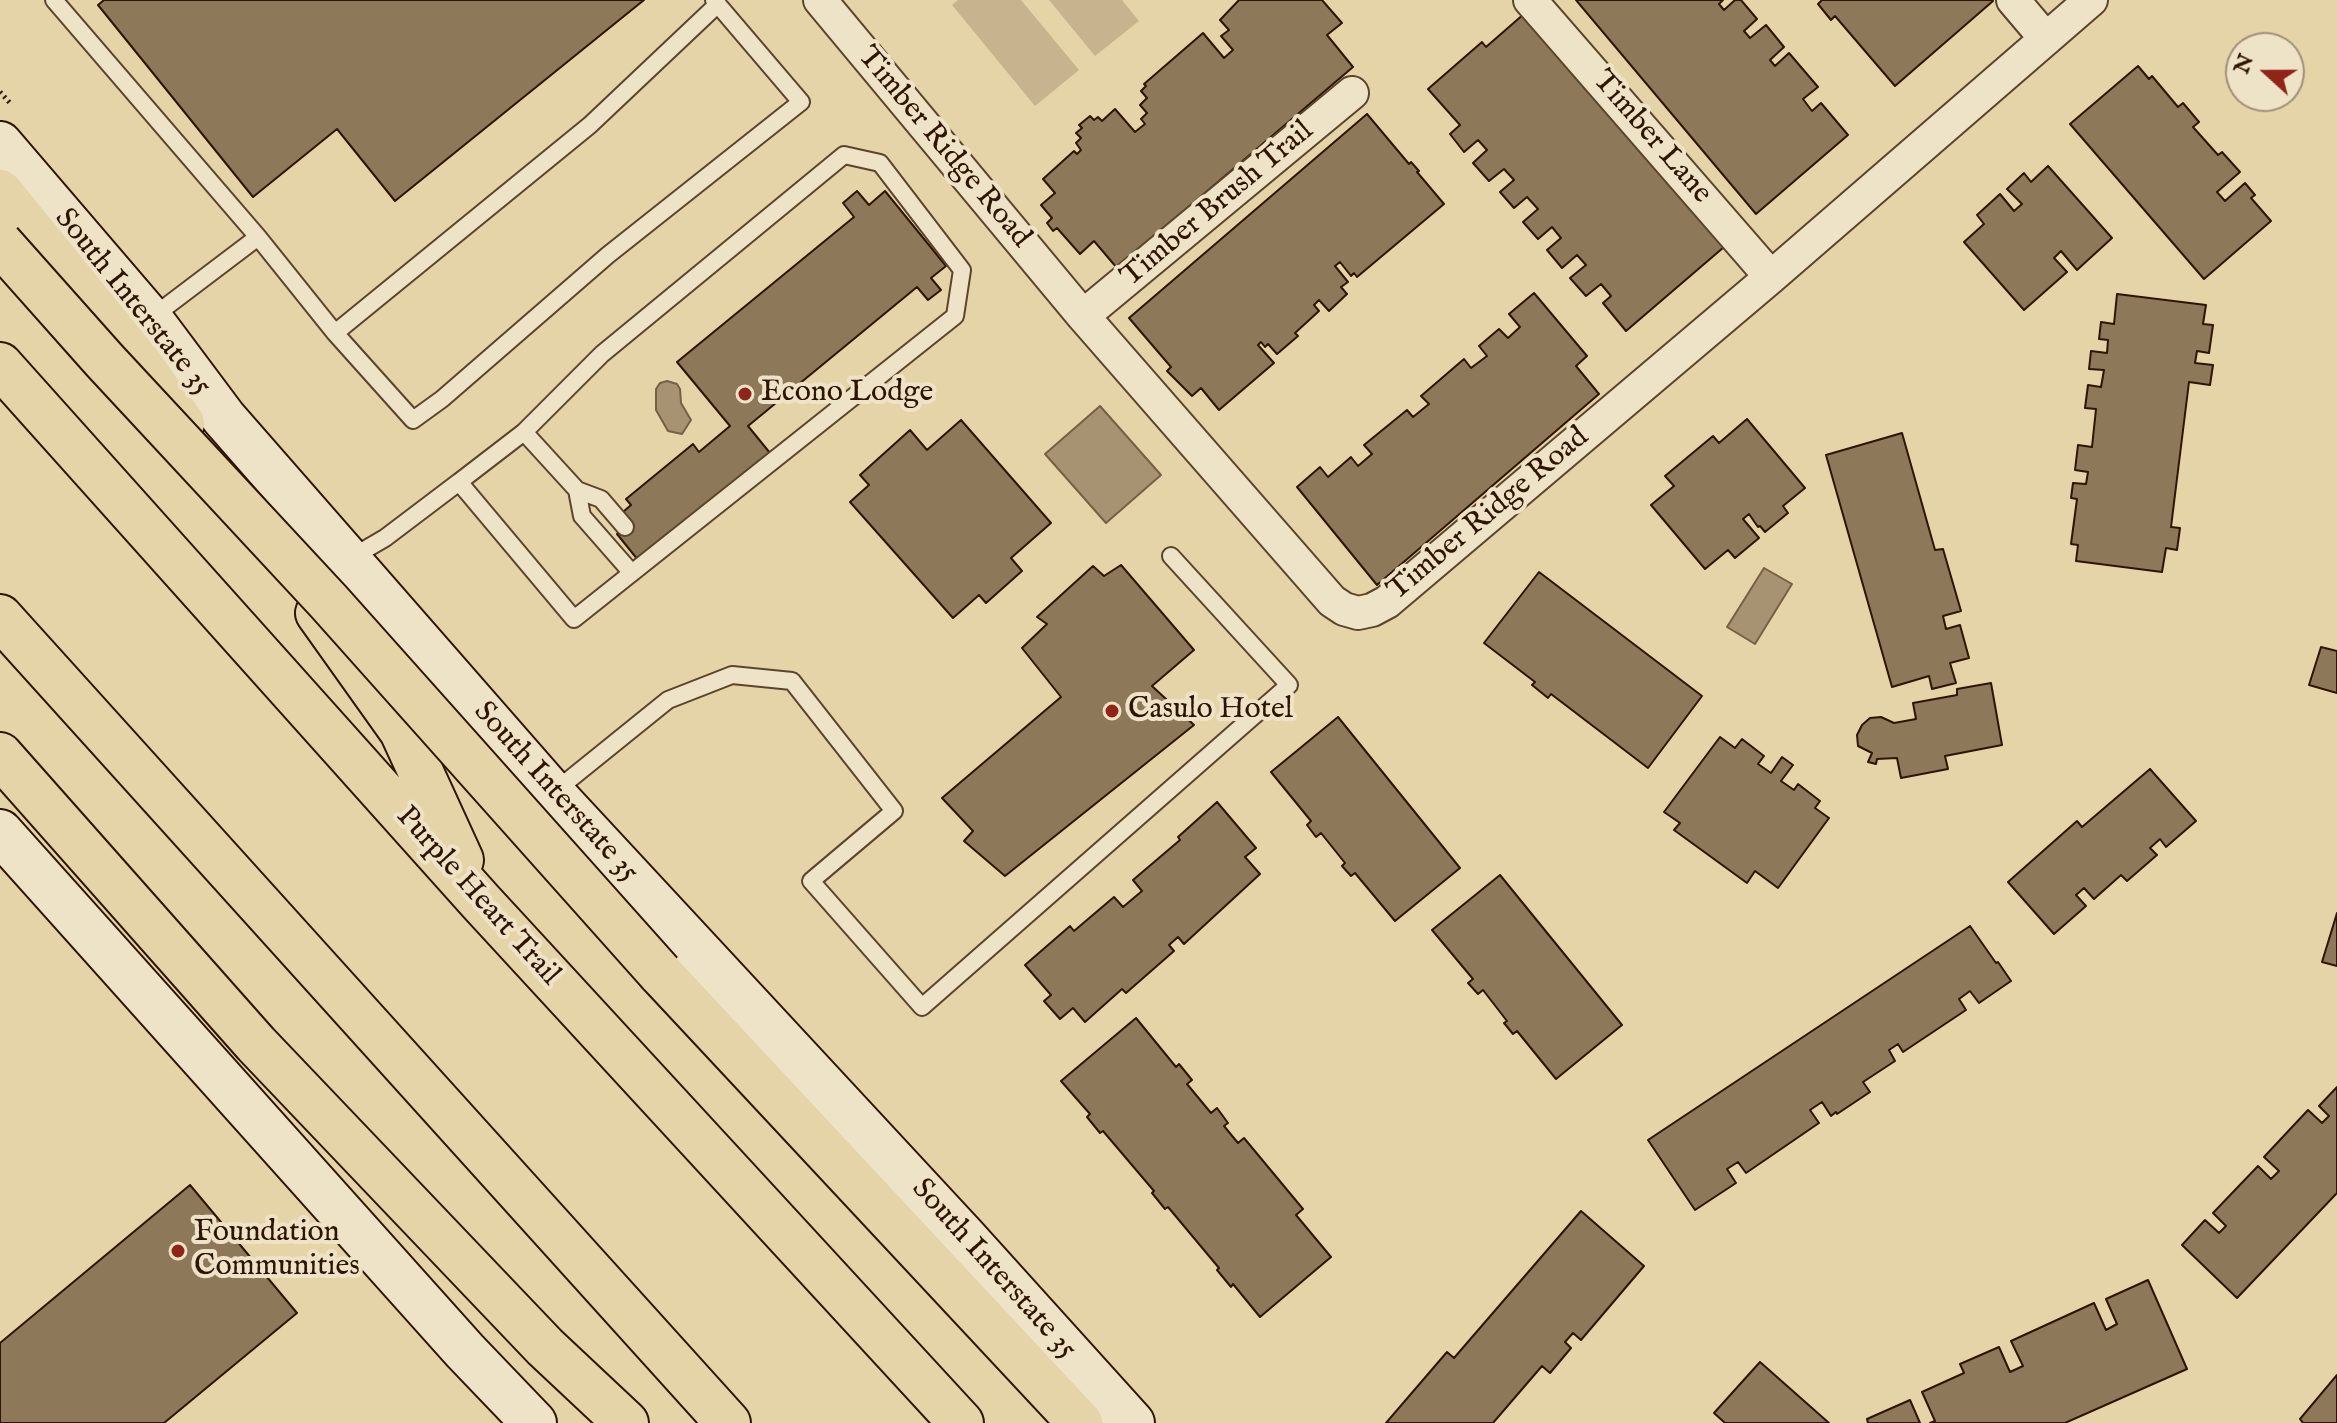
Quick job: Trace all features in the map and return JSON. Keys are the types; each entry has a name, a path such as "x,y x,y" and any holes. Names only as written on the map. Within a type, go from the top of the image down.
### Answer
{"highway":[{"path":"0,192 140,364 402,731 481,902"},
{"path":"0,243 350,626 660,973 1080,1423"},
{"name":"Purple Heart Trail","path":"0,365 481,902 961,1423"},
{"path":"0,617 728,1423"},
{"path":"0,755 256,1044 545,1347 626,1423"}],"main road":[{"name":"South Interstate 35","path":"0,144 150,319 224,418 552,793 1132,1423"},
{"path":"0,832 465,1351 534,1423"}],"street":[{"name":"Timber Ridge Road","path":"820,0 1083,316 1332,601 1358,613 1387,602 1771,277 2091,0"},
{"name":"Timber Lane","path":"1530,0 1771,277"},
{"path":"2013,0 2046,39"},
{"name":"Timber Brush Trail","path":"1083,316 1352,93"}],"lane":[{"path":"54,0 258,237 335,333 413,420 442,399 608,255 801,102 716,2 590,125 335,333"},
{"path":"348,560 385,538 524,432 602,354 844,155 880,163 962,270 955,316 649,555 574,619 459,482"},
{"path":"150,319 258,237"},
{"path":"524,432 577,490 601,499 625,527"},
{"path":"577,490 582,516 631,572"},
{"path":"552,793 668,700 732,675 792,681 894,811 811,881 922,1007 1289,685 1171,556"}],"shaded area":[{"path":"958,0 1021,0 1079,70 1035,106 952,5"},
{"path":"1049,0 1122,0 1139,21 1095,56"},
{"path":"667,381 677,384 681,403 691,420 682,434 668,431 656,410 656,389 660,383"},
{"path":"1100,406 1161,475 1106,523 1045,454"},
{"path":"1764,568 1792,584 1755,644 1727,627"}],"building":[{"path":"104,0 644,0 395,201 337,129 253,197 98,5"},
{"path":"1239,0 1322,0 1342,23 1327,35 1353,67 1117,268 1094,241 1080,254 1057,228 1053,231 1047,223 1052,218 1041,205 1055,193 1043,179 1074,151 1077,154 1081,150 1076,143 1081,138 1076,133 1082,128 1079,125 1090,116 1102,121 1115,109 1135,132 1145,124 1141,119 1147,113 1140,105 1147,98 1141,91 1146,86 1144,84 1203,33 1224,58 1233,50 1221,36 1229,30 1220,20"},
{"path":"1576,0 1723,0 1719,4 1724,10 1735,0 1741,0 1757,19 1744,31 1750,38 1766,25 1784,47 1770,60 1775,66 1789,53 1818,87 1803,99 1812,111 1821,103 1848,135 1756,214"},
{"path":"1822,0 1993,1 1895,86 1835,16 1831,20 1818,4"},
{"path":"1525,13 1724,247 1626,331 1603,303 1611,296 1601,284 1586,296 1570,278 1586,265 1577,255 1562,268 1547,250 1561,238 1552,227 1538,239 1523,222 1538,209 1527,197 1514,208 1500,192 1514,180 1504,169 1489,181 1473,163 1487,150 1478,140 1464,152 1450,134 1460,125 1428,89 1482,42 1486,47"},
{"path":"2138,66 2149,79 2152,76 2178,107 2183,103 2199,122 2193,127 2218,155 2222,152 2240,172 2217,192 2225,201 2245,183 2255,195 2251,198 2271,221 2204,279 2070,124"},
{"path":"1367,114 1409,164 1411,162 1419,171 1444,204 1357,277 1354,273 1351,276 1340,262 1335,266 1348,282 1341,287 1347,294 1329,311 1319,300 1314,305 1319,311 1295,333 1298,336 1277,354 1268,344 1265,347 1261,342 1258,345 1274,363 1219,410 1201,388 1192,396 1167,371 1171,367 1129,318"},
{"path":"2048,166 2112,238 2077,270 2061,251 2054,258 2067,272 2024,310 1964,242 1984,224 1977,215 2000,194 2014,211 2022,204 2007,189 2024,173 2031,182"},
{"name":"Econo Lodge","path":"857,191 869,205 885,191 946,266 931,278 941,290 928,300 917,287 748,426 770,453 638,560 617,534 631,523 623,512 631,505 626,499 693,444 699,452 730,426 677,362 854,217 843,203"},
{"path":"1534,293 1587,356 1576,366 1599,394 1377,585 1297,487 1320,467 1328,477 1351,457 1358,466 1372,454 1364,445 1407,410 1413,417 1429,404 1421,396 1464,359 1471,368 1487,356 1479,346 1499,329 1508,338 1520,327 1509,314"},
{"path":"2117,294 2206,305 2203,324 2213,325 2209,353 2197,351 2195,363 2213,365 2210,385 2189,382 2171,527 2180,528 2177,550 2166,548 2162,572 2076,561 2078,545 2071,544 2077,499 2071,498 2073,483 2086,484 2088,472 2075,470 2078,445 2092,447 2096,409 2085,408 2088,385 2101,387 2104,370 2089,369 2091,351 2107,353 2108,340 2099,339 2101,322 2114,324"},
{"path":"1747,419 1805,488 1783,506 1788,513 1765,532 1749,514 1743,519 1759,538 1735,558 1728,550 1705,569 1651,505 1674,486 1665,476 1713,436 1719,443"},
{"path":"961,420 1051,523 1011,558 1022,571 986,603 979,595 953,618 850,502 869,485 860,475 910,430 927,450"},
{"path":"1902,433 1935,550 1943,549 1961,611 1943,616 1946,629 1960,625 1969,658 1950,663 1956,683 1932,689 1929,676 1892,687 1826,455"},
{"name":"Casulo Hotel","path":"1121,565 1194,650 1152,686 1194,725 1005,876 964,841 973,831 942,798 1061,697 1022,648 1047,624 1037,617 1093,566 1104,576"},
{"path":"1539,572 1702,696 1648,768 1551,694 1548,698 1532,685 1535,682 1484,643"},
{"path":"2321,647 2337,651 2337,693 2309,685"},
{"path":"1991,683 2002,745 1945,756 1948,769 1901,778 1897,758 1877,759 1876,764 1868,762 1872,753 1858,746 1857,735 1870,718 1881,717 1894,723 1916,719 1913,703 1957,695 1957,689"},
{"path":"1338,717 1460,868 1395,921 1355,873 1351,876 1342,866 1345,863 1321,833 1316,837 1307,825 1311,821 1271,772"},
{"path":"1720,737 1735,748 1742,739 1764,756 1758,764 1771,773 1782,757 1793,765 1781,781 1794,790 1798,784 1820,801 1815,808 1829,818 1778,888 1755,871 1747,883 1674,830 1680,823 1664,812"},
{"path":"2150,769 2196,821 2166,847 2160,839 2150,848 2157,855 2127,881 2121,875 2094,899 2084,888 2076,895 2086,906 2054,934 2008,882 2077,821 2082,827"},
{"path":"1217,802 1256,848 1245,857 1260,874 1184,944 1178,937 1169,945 1174,951 1126,993 1122,989 1085,1022 1073,1008 1060,1019 1044,1001 1051,995 1025,965 1070,926 1074,931 1114,897 1123,907 1142,891 1133,880 1180,840 1178,837"},
{"path":"1500,875 1622,1025 1556,1079 1517,1031 1513,1034 1483,990 1478,994 1468,983 1473,979 1432,930"},
{"path":"2337,913 2337,966 2322,962"},
{"path":"1970,926 2011,981 1979,1003 1970,991 1959,999 1966,1010 1903,1052 1898,1044 1889,1050 1895,1061 1863,1082 1870,1092 1831,1116 1822,1102 1810,1110 1819,1123 1746,1173 1738,1162 1727,1169 1736,1183 1695,1210 1648,1140"},
{"path":"1136,1018 1176,1067 1179,1064 1192,1080 1187,1084 1211,1113 1217,1108 1228,1123 1224,1126 1238,1143 1244,1138 1303,1209 1296,1215 1331,1257 1260,1317 1233,1284 1231,1287 1168,1207 1165,1209 1152,1193 1154,1191 1103,1131 1100,1133 1087,1117 1090,1114 1061,1081"},
{"path":"2337,1087 2337,1193 2237,1298 2182,1245 2205,1220 2219,1233 2226,1226 2213,1213 2258,1166 2271,1179 2279,1171 2264,1157 2308,1110 2322,1123 2329,1116 2319,1106"},
{"name":"Foundation Communities","path":"190,1185 297,1313 164,1423 0,1423 0,1343"},
{"path":"1581,1211 1644,1266 1581,1340 1573,1333 1565,1342 1571,1348 1550,1373 1542,1366 1493,1423 1386,1423 1447,1352 1454,1358"},
{"path":"2148,1280 2187,1369 2065,1423 1930,1423 1935,1421 1922,1392 1964,1373 1960,1364 1999,1347 2010,1372 2023,1366 2011,1341 2094,1303 2106,1330 2117,1324 2106,1299"},
{"path":"1760,1362 1829,1423 1725,1423 1714,1413"},
{"path":"2337,1375 2337,1423 2303,1423 2300,1419"},
{"path":"1910,1400 1920,1423 1868,1423 1867,1419"}],"place":[{"name":"Econo Lodge","path":"745,394"},
{"name":"Casulo Hotel","path":"1112,711"},
{"name":"Foundation Communities","path":"178,1251"}]}
